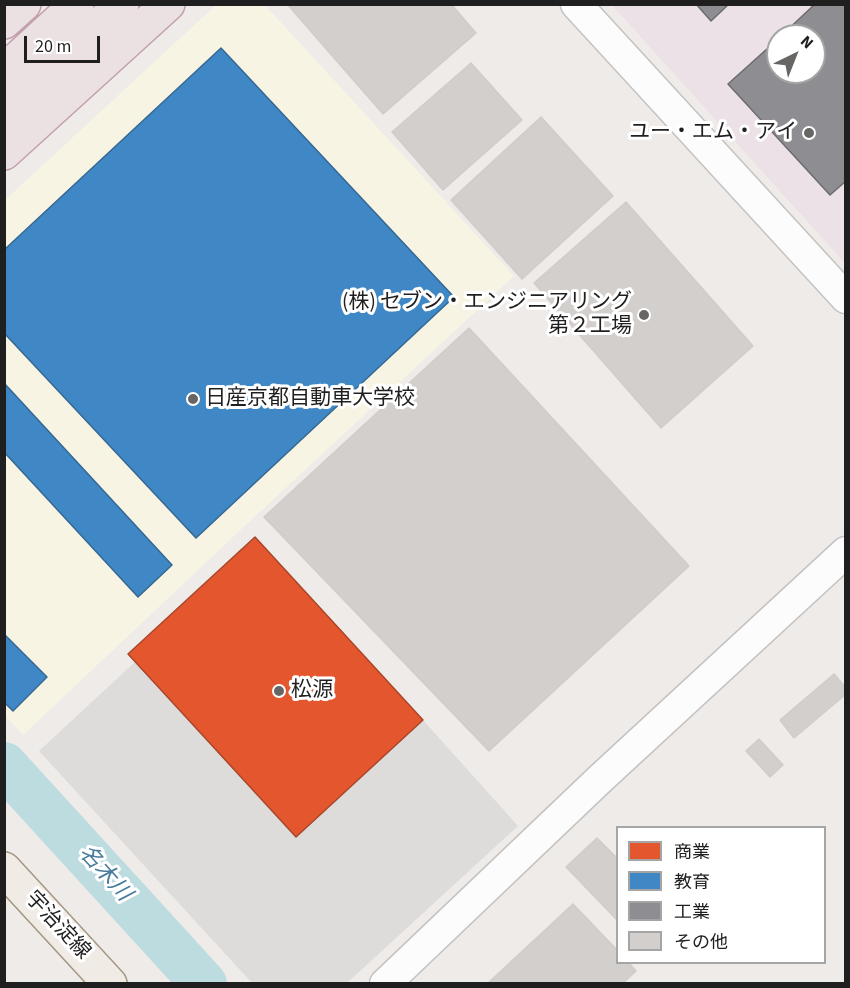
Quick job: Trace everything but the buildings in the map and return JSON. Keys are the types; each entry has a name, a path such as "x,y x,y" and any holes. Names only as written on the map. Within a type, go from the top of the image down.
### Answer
{"highway":[{"path":"4,22 24,4"},
{"path":"4,71 77,4"},
{"path":"4,112 123,4"},
{"path":"4,153 168,4"}],"main road":[{"name":"宇治淀線","path":"4,869 110,984"}],"street":[{"path":"576,4 846,298"},
{"path":"386,984 600,779 846,552"}],"shaded area":[{"name":"日産京都自動車大学校","path":"216,5 265,5 514,276 23,735 5,715 5,200"},
{"path":"612,5 845,5 845,263"},
{"path":"135,662 423,720 518,826 347,983 252,983 39,751"}],"waterway":[{"name":"名木川","path":"4,765 204,984"}],"place":[{"name":"ユー・エム・アイ","path":"809,133"},
{"name":"(株) セブン・エンジニアリング 第２工場","path":"644,315"},
{"name":"日産京都自動車大学校","path":"193,399"},
{"name":"松源","path":"279,691"}]}
